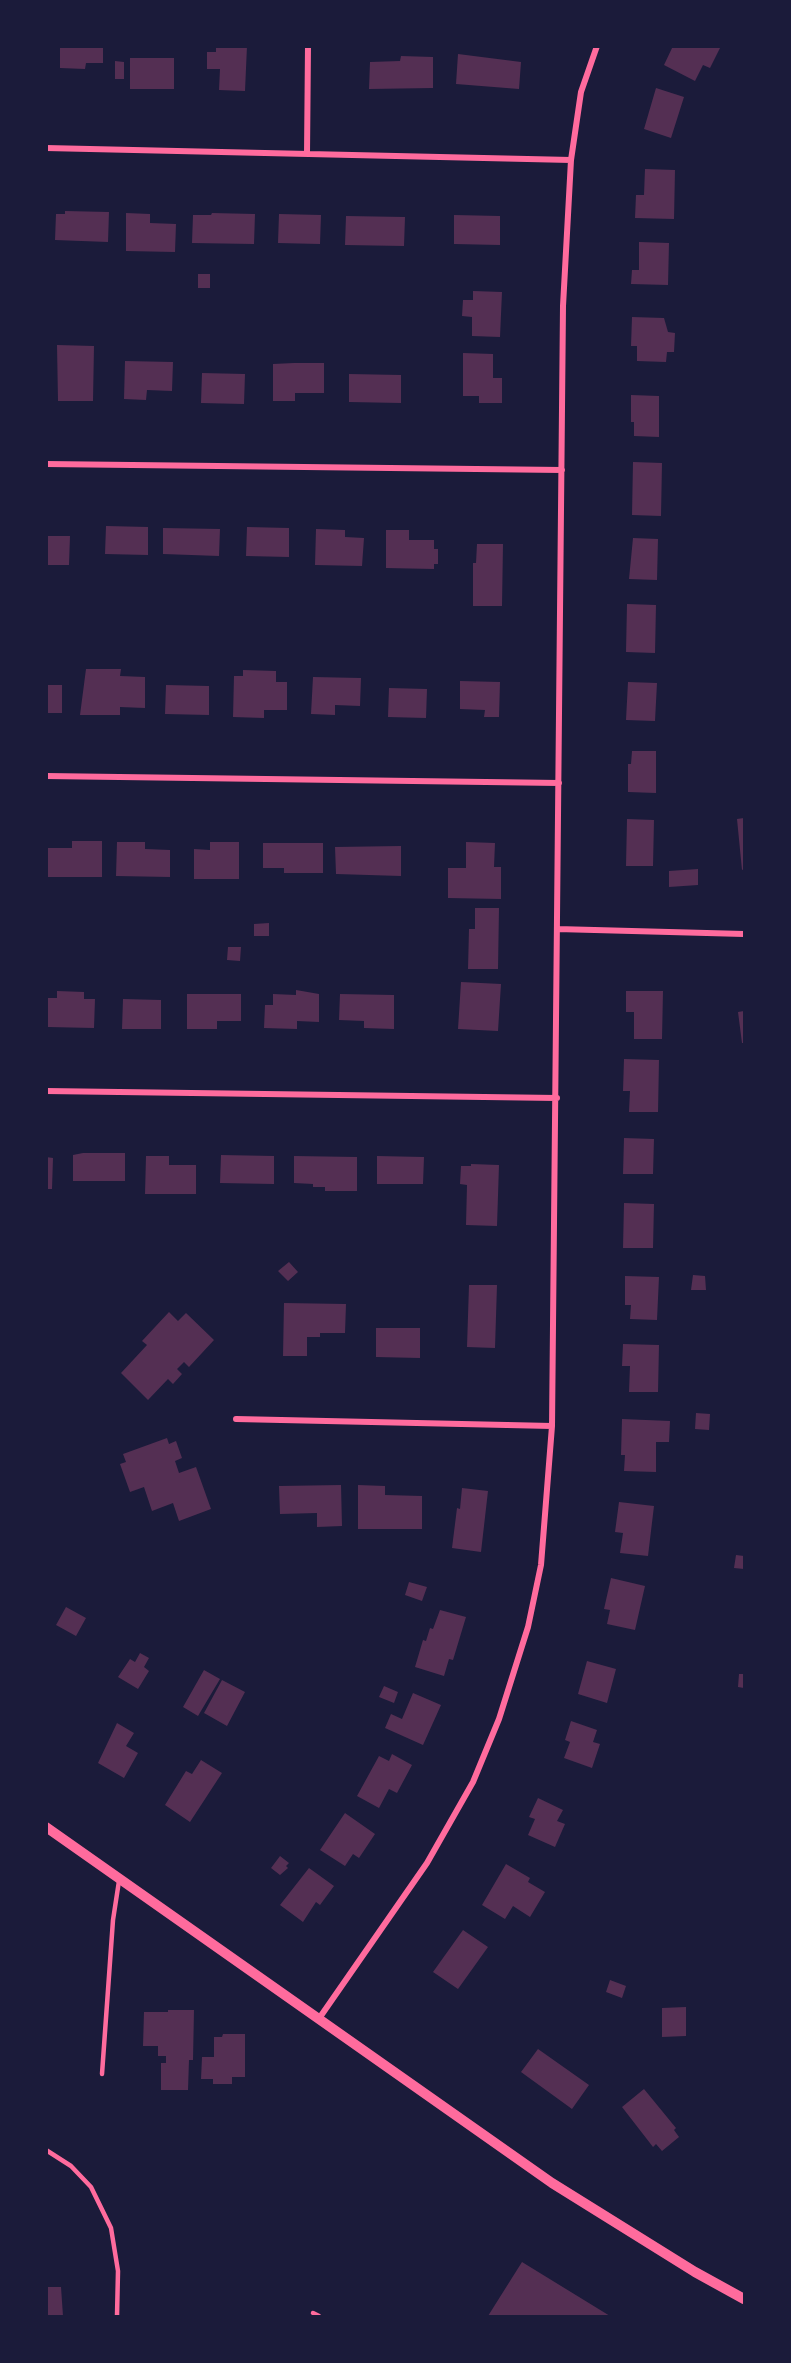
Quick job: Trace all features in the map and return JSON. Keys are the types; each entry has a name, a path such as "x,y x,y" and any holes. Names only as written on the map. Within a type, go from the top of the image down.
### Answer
{"street":[{"path":"307,154 308,46"},
{"path":"318,2019 427,1863 473,1782 499,1719 528,1628 541,1565 552,1426 563,306 571,160 581,92 597,46"},
{"path":"46,148 571,160"},
{"path":"46,464 562,470"},
{"path":"46,776 559,783"},
{"path":"557,929 744,934"},
{"path":"46,1091 556,1098"},
{"path":"236,1419 552,1426"},
{"path":"46,1827 552,2183 695,2272 744,2298"}],"lane":[{"path":"102,2074 113,1920 120,1878"},
{"path":"46,2150 71,2166 91,2187 111,2228 118,2271 117,2316"},
{"path":"313,2313 319,2316"}],"building":[{"path":"60,46 103,46 103,63 86,63 85,69 60,68"},
{"path":"216,46 247,46 245,91 219,90 220,69 207,69 207,52 216,52"},
{"path":"673,46 721,46 710,68 703,65 695,81 664,65"},
{"path":"458,54 521,62 519,89 456,84"},
{"path":"401,56 433,57 433,88 369,89 370,62 400,61"},
{"path":"130,58 174,58 174,89 130,89"},
{"path":"115,61 124,62 124,79 115,79"},
{"path":"656,88 684,97 671,138 644,129"},
{"path":"645,169 675,170 674,219 635,218 636,195 644,195"},
{"path":"65,211 109,212 108,242 55,240 56,214 65,214"},
{"path":"126,213 150,214 150,223 176,224 175,252 126,251"},
{"path":"212,213 255,214 254,244 192,243 193,215 211,215"},
{"path":"279,214 321,215 320,244 278,243"},
{"path":"454,215 500,216 500,245 454,244"},
{"path":"346,216 405,217 404,246 345,245"},
{"path":"639,242 669,243 668,285 631,284 632,270 639,270"},
{"path":"198,274 210,274 210,288 198,288"},
{"path":"473,291 502,292 500,337 472,336 472,317 462,316 463,300 473,300"},
{"path":"632,317 664,318 668,332 675,333 674,352 667,352 666,362 637,361 637,346 631,346"},
{"path":"57,345 94,346 93,401 58,401"},
{"path":"463,353 493,354 493,378 502,378 502,403 479,403 479,396 463,396"},
{"path":"125,361 173,362 172,391 147,390 146,400 124,399"},
{"path":"324,363 324,393 295,393 295,401 273,401 273,364"},
{"path":"202,373 245,374 244,404 201,403"},
{"path":"349,374 401,375 401,403 349,402"},
{"path":"631,395 659,396 659,437 634,436 634,422 631,422"},
{"path":"633,462 662,463 661,516 632,515"},
{"path":"106,526 148,527 148,555 105,554"},
{"path":"247,527 289,528 289,557 246,556"},
{"path":"163,528 220,529 219,556 163,554"},
{"path":"316,529 345,530 345,537 364,538 362,566 315,565"},
{"path":"386,530 409,530 409,540 434,540 434,549 438,549 438,564 434,564 434,569 386,568"},
{"path":"46,536 70,536 69,565 46,565"},
{"path":"633,538 658,539 657,580 629,579"},
{"path":"477,544 503,544 502,606 473,606 473,563 476,563"},
{"path":"627,604 656,605 655,653 626,652"},
{"path":"86,669 121,669 120,676 145,677 145,708 120,707 120,715 80,715"},
{"path":"243,670 276,671 276,682 287,682 287,710 264,710 264,718 233,717 234,676 243,676"},
{"path":"313,677 361,678 360,706 335,705 335,715 311,714"},
{"path":"460,681 500,682 499,717 484,717 485,710 460,709"},
{"path":"628,682 657,683 655,721 626,720"},
{"path":"46,685 62,685 62,713 46,713"},
{"path":"166,685 209,686 209,715 165,714"},
{"path":"389,688 427,689 426,718 388,717"},
{"path":"632,751 656,751 656,793 628,792 628,764 631,764"},
{"path":"744,818 744,869 742,870 737,819"},
{"path":"627,819 654,820 653,866 626,866"},
{"path":"72,841 102,841 102,877 48,877 48,848 72,848"},
{"path":"117,842 145,842 145,849 170,850 170,877 116,876"},
{"path":"210,842 239,842 239,879 194,879 194,849 210,850"},
{"path":"466,842 495,843 494,867 501,867 501,899 448,898 448,868 466,868"},
{"path":"263,843 323,843 323,873 284,873 284,868 263,868"},
{"path":"401,846 401,876 336,874 335,847"},
{"path":"698,869 698,885 669,887 669,871"},
{"path":"475,908 499,908 498,969 468,969 469,929 475,929"},
{"path":"269,923 269,936 254,936 254,924"},
{"path":"228,947 241,947 240,961 227,960"},
{"path":"461,982 501,984 498,1031 458,1029"},
{"path":"296,990 319,994 319,1022 297,1021 297,1029 264,1028 265,1005 273,1005 273,994 296,995"},
{"path":"57,991 84,992 84,999 95,999 94,1028 48,1027 48,998 57,998"},
{"path":"626,991 663,991 662,1039 634,1039 634,1012 626,1012"},
{"path":"187,994 241,994 241,1021 217,1021 217,1029 187,1029"},
{"path":"340,994 394,995 394,1029 364,1028 364,1021 339,1020"},
{"path":"123,999 161,1000 161,1029 122,1029"},
{"path":"744,1011 744,1043 742,1043 738,1012"},
{"path":"624,1059 659,1060 658,1112 629,1112 630,1091 623,1091"},
{"path":"624,1138 654,1139 653,1174 623,1174"},
{"path":"125,1153 125,1181 73,1181 73,1155"},
{"path":"221,1155 274,1156 274,1184 220,1183"},
{"path":"146,1156 169,1156 169,1165 196,1165 196,1194 145,1194"},
{"path":"294,1156 357,1157 357,1191 325,1191 325,1187 294,1183"},
{"path":"377,1156 424,1157 423,1184 377,1184"},
{"path":"46,1157 53,1158 52,1189 46,1189"},
{"path":"471,1164 499,1165 497,1226 466,1225 467,1185 460,1184 461,1166 471,1166"},
{"path":"624,1203 654,1204 653,1248 623,1248"},
{"path":"289,1262 298,1272 288,1281 278,1271"},
{"path":"693,1275 705,1276 706,1290 691,1290"},
{"path":"625,1276 659,1277 657,1320 630,1319 631,1305 625,1305"},
{"path":"469,1285 497,1285 495,1348 467,1347"},
{"path":"284,1303 346,1304 345,1333 320,1333 320,1337 307,1337 307,1356 283,1356"},
{"path":"169,1312 178,1321 186,1313 214,1340 189,1367 184,1362 177,1369 182,1374 173,1384 168,1379 148,1400 121,1373 147,1345 142,1341"},
{"path":"376,1328 420,1328 420,1358 376,1357"},
{"path":"623,1344 659,1345 658,1392 629,1392 630,1366 622,1366"},
{"path":"696,1413 710,1414 709,1430 695,1429"},
{"path":"622,1419 670,1421 669,1442 656,1442 656,1472 624,1471 625,1455 621,1455"},
{"path":"167,1438 169,1444 176,1441 182,1458 175,1461 179,1473 196,1467 211,1509 179,1521 173,1503 152,1511 144,1487 130,1492 120,1464 126,1462 123,1454"},
{"path":"341,1485 342,1526 317,1527 317,1513 280,1514 279,1486"},
{"path":"358,1485 385,1486 385,1495 422,1496 422,1529 358,1529"},
{"path":"462,1488 488,1491 481,1552 452,1548"},
{"path":"619,1502 654,1506 648,1556 620,1553 623,1533 615,1532"},
{"path":"736,1555 744,1556 744,1569 734,1568"},
{"path":"611,1578 645,1586 635,1630 607,1624 610,1610 604,1609"},
{"path":"409,1582 427,1587 422,1601 405,1595"},
{"path":"66,1607 86,1618 76,1636 56,1625"},
{"path":"440,1610 466,1617 453,1660 449,1659 444,1676 415,1667 423,1640 426,1641 430,1628 433,1629"},
{"path":"140,1653 149,1658 144,1667 149,1671 138,1689 118,1677 130,1659 135,1662"},
{"path":"587,1661 616,1669 607,1703 578,1694"},
{"path":"204,1670 220,1679 198,1716 183,1707"},
{"path":"739,1674 744,1674 744,1688 738,1687"},
{"path":"222,1680 245,1692 227,1726 204,1713"},
{"path":"384,1686 398,1692 394,1703 379,1697"},
{"path":"413,1693 441,1705 423,1745 385,1728 391,1714 402,1719"},
{"path":"571,1721 597,1730 593,1742 600,1744 592,1768 564,1758 570,1742 565,1740"},
{"path":"117,1723 134,1733 126,1746 138,1753 124,1778 98,1763"},
{"path":"392,1754 412,1765 397,1793 389,1789 379,1808 357,1796 379,1756 389,1761"},
{"path":"201,1760 222,1773 190,1822 165,1805 186,1771 192,1774"},
{"path":"538,1798 563,1810 557,1821 565,1824 555,1847 528,1835 535,1819 529,1817"},
{"path":"345,1813 375,1834 359,1858 353,1854 345,1866 320,1850"},
{"path":"280,1856 289,1863 286,1866 288,1868 280,1875 271,1868"},
{"path":"506,1864 530,1878 528,1882 545,1892 530,1917 513,1906 505,1919 482,1905"},
{"path":"309,1868 334,1886 320,1905 316,1902 303,1922 280,1905"},
{"path":"463,1930 488,1947 458,1989 433,1972"},
{"path":"610,1980 626,1986 622,1998 606,1992"},
{"path":"686,2007 686,2036 662,2037 662,2008"},
{"path":"168,2010 194,2010 193,2060 189,2060 188,2090 161,2090 161,2063 166,2063 166,2056 158,2056 158,2046 143,2046 144,2012 168,2012"},
{"path":"223,2034 245,2034 245,2077 232,2077 232,2084 213,2084 213,2079 201,2079 202,2057 214,2057 214,2037 222,2037"},
{"path":"538,2049 589,2085 572,2109 521,2072"},
{"path":"644,2089 676,2128 674,2130 679,2137 662,2151 656,2144 653,2147 622,2107"},
{"path":"522,2262 610,2316 488,2316"},
{"path":"46,2287 61,2287 63,2316 46,2316"}]}
